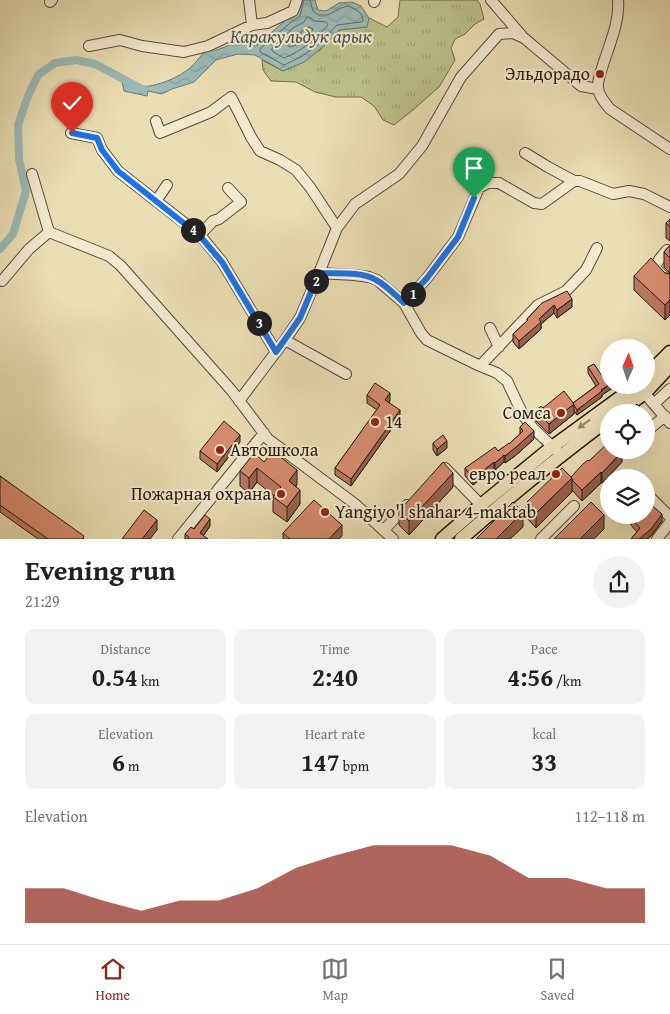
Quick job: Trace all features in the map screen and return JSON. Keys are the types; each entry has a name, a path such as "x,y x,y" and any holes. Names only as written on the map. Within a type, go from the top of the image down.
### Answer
{"main road":[{"path":"655,367 670,352"},
{"path":"655,377 670,366"},
{"path":"442,539 481,504 557,451 632,394"},
{"path":"625,404 634,394"},
{"path":"461,539 557,451 600,425"}],"street":[{"path":"248,0 252,25"},
{"path":"89,46 120,40 142,46 184,52 208,46 252,25 267,24 293,10 297,0"},
{"path":"491,0 524,38 581,86 598,89"},
{"path":"618,0 619,8 616,22 599,79 598,89 602,99 610,109 670,149"},
{"path":"239,401 300,318 337,228 355,204 399,174 422,146 461,77 499,34 512,33 524,38"},
{"path":"156,121 160,133 212,112 231,97 260,151 296,170 310,187 337,228"},
{"path":"72,133 97,138 102,150 118,171 200,236 222,262 276,352"},
{"path":"525,153 574,181 580,181 613,194 629,192 644,194 670,207"},
{"path":"32,174 49,232"},
{"path":"404,303 427,278 458,237 479,188 488,183 499,183 534,203 542,204 574,181"},
{"path":"156,201 167,184"},
{"path":"200,236 213,220 219,219 241,202 228,188"},
{"path":"2,281 30,249 49,232"},
{"path":"49,232 109,256 121,266 232,391 268,439 355,504 393,539"},
{"path":"480,366 538,305 566,291 586,270 597,248"},
{"path":"667,250 656,262 656,266 657,270 670,282"},
{"path":"319,273 354,274 377,280 404,303 427,340 497,373 507,381 523,415 557,451"},
{"path":"490,328 499,347"},
{"path":"285,340 346,374"},
{"path":"645,394 654,404 670,389"},
{"path":"655,405 667,420 655,427"},
{"path":"178,539 264,433"},
{"path":"436,473 442,466 481,504"},
{"path":"384,530 416,494"},
{"path":"655,502 670,517"},
{"path":"541,539 574,506"},
{"path":"657,539 670,522"}],"green space":[{"path":"400,0 477,0 484,19 475,24 465,34 455,39 451,48 455,60 439,87 394,125 383,120 374,106 361,97 336,97 315,92 296,82 271,81 263,70 262,60 283,71 304,62 311,54 320,50 339,30 366,27 369,18 387,27 398,17"}],"water":[{"name":"Каракульдук арык","path":"299,0 315,0 318,10 326,11 339,3 352,2 361,6 369,18 367,27 339,30 323,47 304,62 283,71 255,55 238,54 216,60 194,82 162,94 148,91 147,96 124,91 121,78 141,86 156,85 187,70 208,49 214,51 238,42 258,44 287,19"}],"building":[{"path":"670,219 670,227 666,223"},
{"path":"670,245 670,258 664,252"},
{"path":"651,258 665,273 670,274 670,300 665,305 634,276"},
{"path":"567,291 572,299 557,310 554,305 539,319 541,322 519,341 513,334 542,303"},
{"path":"594,364 600,373 600,393 577,410 573,403 599,384 588,367"},
{"path":"375,383 390,393 385,400 400,410 351,479 335,468 380,405 367,395"},
{"path":"564,391 574,404 549,424 536,411 541,406 543,408"},
{"name":"Автошкола","path":"224,421 240,435 217,464 200,451"},
{"path":"525,422 534,431 505,456 483,469 473,478 465,468 495,447 498,451 509,444 523,431 520,427"},
{"path":"443,435 447,441 437,449 433,443"},
{"path":"273,451 297,470 289,481 300,490 287,507 273,497 281,487 257,468 249,478 240,471 254,453 264,462"},
{"path":"600,451 600,459 615,459 606,469 600,469 600,473 582,490 571,477 583,464"},
{"path":"443,462 453,473 409,521 399,511"},
{"path":"562,468 572,478 536,513 526,503"},
{"path":"0,476 84,536 83,539 48,539 0,505"},
{"path":"314,500 342,525 329,539 290,539 283,533"},
{"path":"513,502 523,512 496,539 476,539"},
{"path":"591,502 600,511 600,519 580,539 554,539"},
{"path":"655,508 662,514 655,524"},
{"path":"144,510 157,520 142,539 122,539"},
{"path":"205,515 210,519 200,533 208,539 188,539 189,537 185,534 191,527 194,529"},
{"path":"636,524 655,524 639,539 631,539 640,528"}],"waterway":[{"name":"Каракульдук арык","path":"0,249 13,234 26,191 19,159 18,125 38,75 55,63 76,60 95,64 144,89"}],"place":[{"name":"Эльдорадо","path":"600,74"},
{"name":"Сомса","path":"561,413"},
{"name":"14","path":"375,422"},
{"name":"Автошкола","path":"220,450"},
{"name":"евро реал","path":"556,474"},
{"name":"Пожарная охрана","path":"281,494"},
{"name":"Yangiyo'l shahar 4-maktab","path":"325,512"}],"route":[{"path":"72,133 97,138 102,150 118,171 200,236 222,262 276,352 300,318 319,273 354,274 377,280 404,303 427,278 458,237 474,198"}]}
